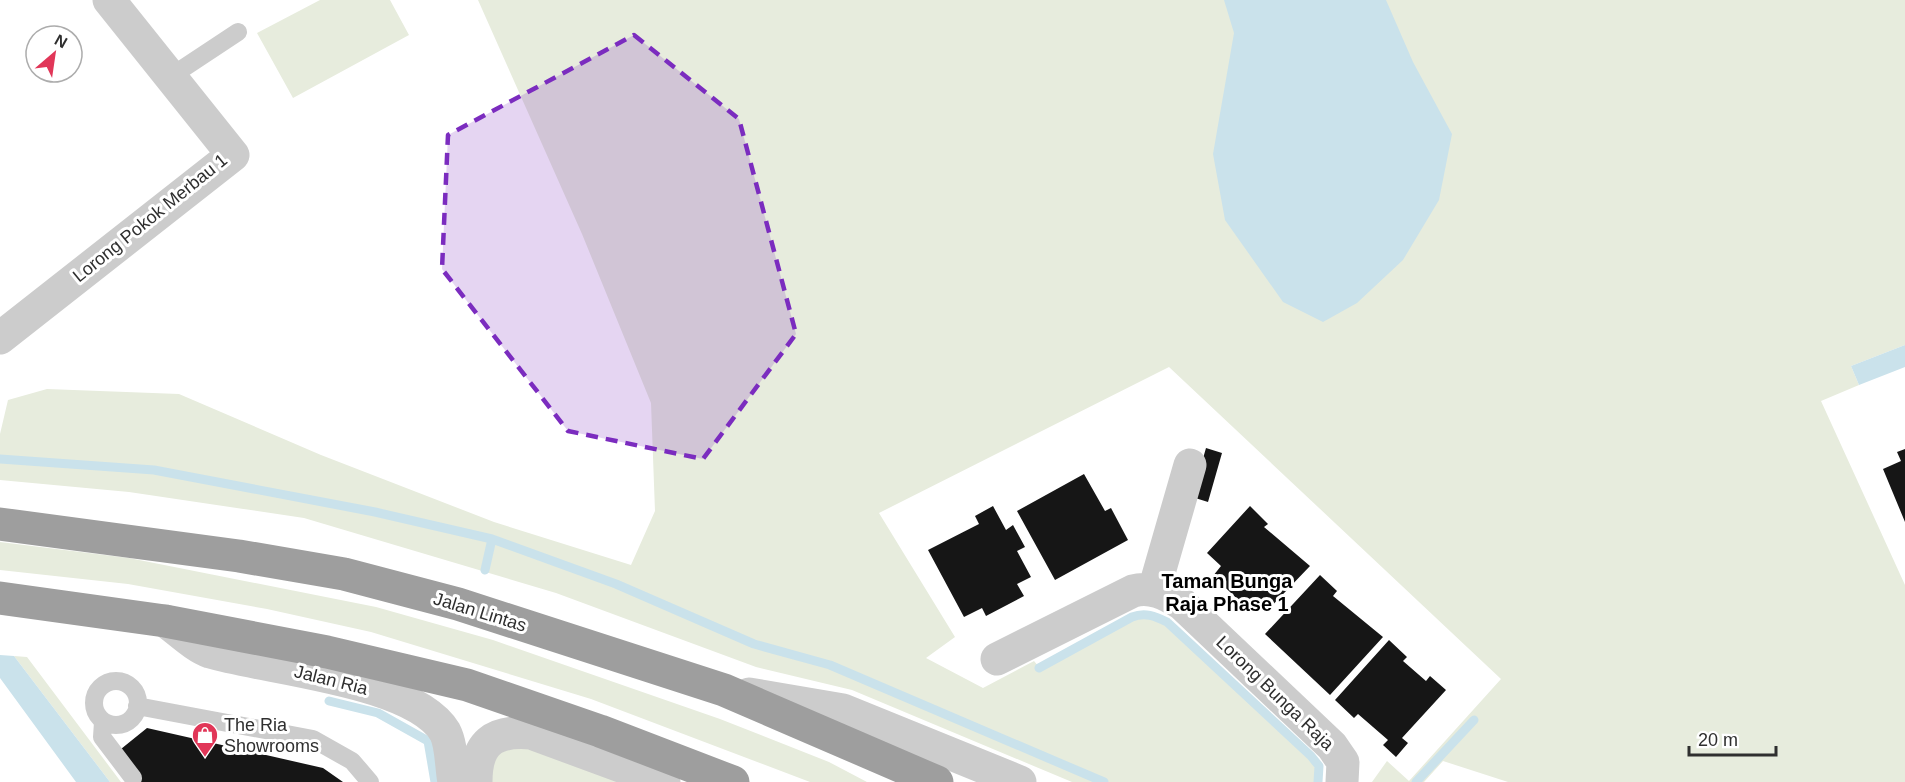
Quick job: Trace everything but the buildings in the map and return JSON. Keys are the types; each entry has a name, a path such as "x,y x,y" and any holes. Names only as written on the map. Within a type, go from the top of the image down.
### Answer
{"highway":[{"name":"Jalan Lintas","path":"0,524 239,556 344,574 458,604 724,690 938,782"},
{"path":"0,598 165,621 327,652 467,685 600,731 733,782"}],"street":[{"name":"Lorong Pokok Merbau 1","path":"0,338 233,155 109,0"},
{"path":"997,659 1133,591 1143,588 1154,590 1190,465"},
{"name":"Lorong Bunga Raja","path":"1154,590 1182,604 1332,746 1343,762 1342,782"},
{"name":"Jalan Ria","path":"165,621 207,651 346,682 405,700 432,717 446,734 454,782"},
{"path":"724,690 843,710 1020,782"},
{"path":"476,782 476,761 488,740 511,731 531,733 664,782"}],"lane":[{"path":"170,77 238,32"},
{"path":"109,682 129,685 135,692 137,706 131,720 123,725 103,722 96,714 95,695 100,687 109,682"},
{"path":"137,706 313,739 352,761 370,782"},
{"path":"103,722 102,737 133,778"}],"highlighted area":[{"path":"634,35 739,119 796,334 703,459 568,431 442,269 448,135"}],"shaded area":[{"path":"320,0 390,0 409,35 293,98 257,33"},
{"path":"478,0 1905,0 1905,345 1851,366 1859,385 1821,401 1905,585 1905,782 1508,782 1443,761 1424,782 1372,782 1387,761 1409,781 1501,679 1169,367 879,513 955,637 926,658 983,688 1034,661 1039,667 1132,617 1154,616 1167,622 1311,756 1319,766 1318,782 1072,782 852,690 756,667 556,593 304,518 129,492 0,480 0,434 8,400 47,389 179,394 321,455 494,522 631,565 655,511 651,403 582,234"},
{"path":"0,542 129,558 376,607 493,640 720,719 829,762 867,782 810,782 591,699 371,632 267,609 128,584 0,570"},
{"path":"14,656 27,657 121,782 110,782"},
{"path":"515,743 625,782 492,782 494,756"}],"water":[{"path":"1224,0 1386,0 1413,62 1452,134 1439,200 1403,260 1357,303 1323,322 1283,302 1225,220 1213,154 1234,33"},
{"path":"1905,345 1905,367 1859,385 1851,366"},
{"path":"0,655 14,656 110,782 76,782 0,678"}],"waterway":[{"path":"0,459 154,470 375,512 492,539 485,570"},
{"path":"492,539 616,584 754,644 830,665 1104,782"},
{"path":"1039,668 1132,617 1150,615 1158,618 1167,622 1311,756 1319,766 1318,782"},
{"path":"329,701 378,713 428,741 435,782"},
{"path":"1416,782 1474,720"}],"place":[{"name":"The Ria Showrooms","path":"205,758"}],"district":[{"name":"Taman Bunga Raja Phase 1","path":"1227,592"}]}
